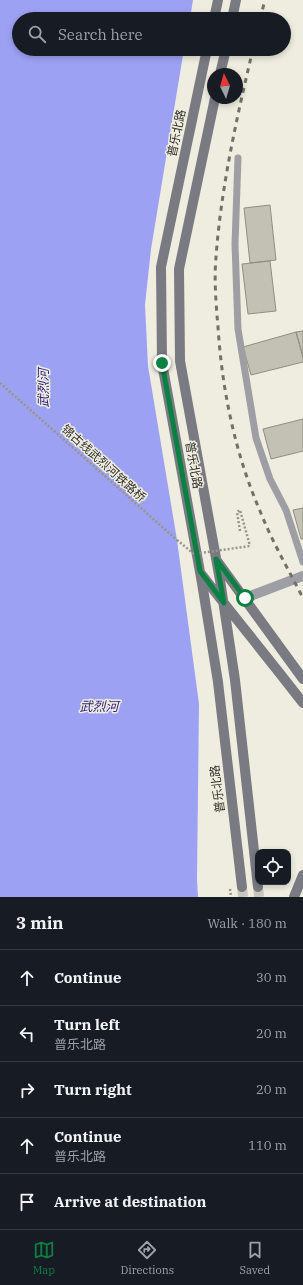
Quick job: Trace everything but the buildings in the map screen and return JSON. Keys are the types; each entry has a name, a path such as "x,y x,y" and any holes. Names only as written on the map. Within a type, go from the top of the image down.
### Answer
{"main road":[{"path":"215,12 218,0"},
{"path":"233,12 236,0"},
{"name":"普乐北路","path":"206,56 161,267 162,363 200,571 218,682 242,887"},
{"path":"221,68 224,56"},
{"name":"普乐北路","path":"214,104 179,269 180,361 224,603 235,680 258,887"},
{"path":"216,559 303,679"},
{"path":"200,571 303,703"},
{"path":"294,897 303,875"}],"street":[{"path":"245,598 303,576"}],"lane":[{"path":"238,158 235,244 238,329 256,438 270,479 286,510 303,562"}],"path":[{"name":"锦古线武烈河铁路桥","path":"0,383 194,554 250,546 240,510 236,512 240,531"}],"water":[{"name":"武烈河","path":"0,0 193,0 191,12 12,12 12,56 183,56 151,249 145,305 148,366 177,540 199,704 198,897 0,897"}],"tunnel":[{"path":"242,887 243,897"},
{"path":"258,887 259,897"}],"railway":[{"path":"262,12 265,0"},
{"path":"251,56 230,152 218,231 215,283 220,351 226,398 243,467 280,555 303,598"}],"route":[{"path":"162,363 200,571 224,603 216,559 245,598"}]}
